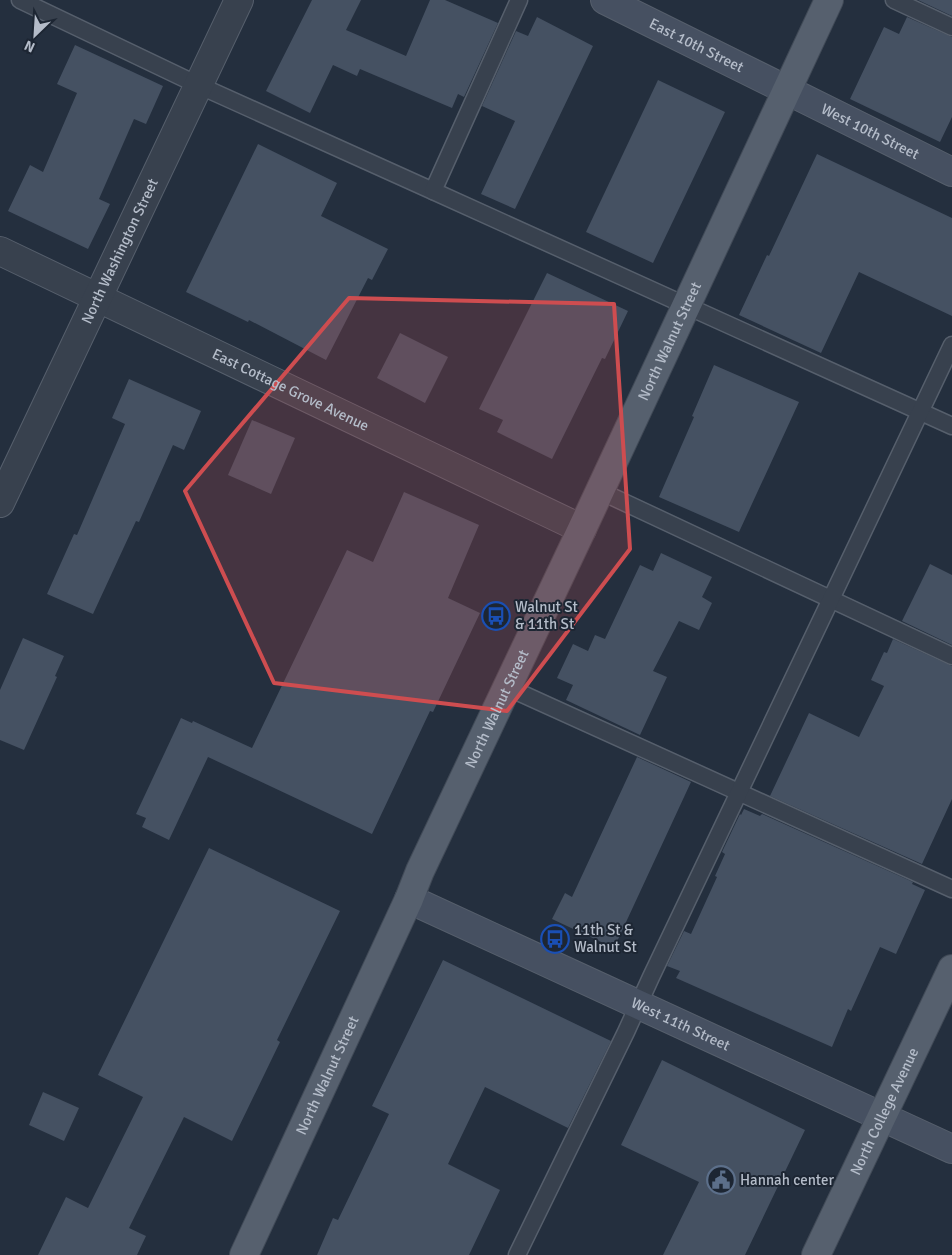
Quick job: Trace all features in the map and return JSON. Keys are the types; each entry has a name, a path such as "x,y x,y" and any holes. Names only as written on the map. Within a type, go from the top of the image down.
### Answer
{"main road":[{"name":"North Walnut Street","path":"244,1255 409,899 420,870 508,687 829,0"},
{"name":"North College Avenue","path":"816,1255 952,969"}],"street":[{"name":"North Washington Street","path":"0,503 239,0"},
{"name":"East 10th Street","path":"605,0 788,91"},
{"name":"West 10th Street","path":"788,91 952,172"},
{"name":"East Cottage Grove Avenue","path":"0,251 582,529"},
{"name":"West 11th Street","path":"409,899 952,1149"}],"lane":[{"path":"20,0 198,86 952,426"},
{"path":"433,191 519,0"},
{"path":"894,0 952,27"},
{"path":"517,1255 952,345"},
{"path":"600,491 952,656"},
{"path":"508,687 952,890"}],"highlighted area":[{"path":"349,298 614,304 630,549 507,711 274,683 185,491"}],"building":[{"path":"312,0 361,0 346,30 406,56 430,0 445,0 498,23 464,97 458,94 452,108 360,69 357,76 333,65 310,113 266,91"},
{"path":"918,0 952,0 952,16"},
{"path":"537,17 593,46 515,209 481,194 515,121 482,106 516,31 528,36"},
{"path":"907,17 952,37 952,117 940,142 850,99 884,27 899,34"},
{"path":"75,45 163,86 146,124 134,119 99,199 110,204 88,249 8,211 30,165 43,172 77,93 57,84"},
{"path":"658,80 725,112 653,263 586,232"},
{"path":"258,144 337,183 321,216 388,249 372,280 368,278 326,360 249,320 248,322 186,292"},
{"path":"817,154 952,218 952,316 859,272 821,353 739,315"},
{"path":"547,273 628,311 605,359 602,358 552,459 497,432 503,420 479,409"},
{"path":"400,333 448,357 425,403 377,378"},
{"path":"714,365 799,402 739,532 659,497 694,417 692,416"},
{"path":"129,379 201,411 184,450 173,445 139,522 136,521 93,614 47,594 74,534 77,535 125,424 112,418"},
{"path":"252,420 295,438 271,494 228,475"},
{"path":"404,492 479,525 448,598 480,613 433,712 430,711 372,834 208,757 169,840 142,827 146,818 136,814 181,718 192,723 193,721 252,748 347,550 373,562"},
{"path":"661,553 712,577 702,597 712,603 699,630 679,621 653,671 667,677 640,735 566,700 573,685 557,678 573,644 588,651 595,635 605,639 640,565 653,571"},
{"path":"930,564 952,575 952,645 902,621"},
{"path":"23,638 64,656 55,676 57,677 24,750 0,740 0,690"},
{"path":"893,639 952,666 952,799 922,864 770,796 809,713 859,737 884,686 871,680 884,652 887,653"},
{"path":"637,757 691,782 614,948 552,919 565,893 572,897"},
{"path":"744,809 760,816 762,814 913,882 912,884 925,890 896,954 880,947 851,1011 848,1009 832,1047 676,978 680,971 667,966 684,931 691,934 717,877 715,876 725,854 722,852"},
{"path":"209,848 340,911 277,1040 280,1042 232,1141 184,1117 129,1228 146,1236 137,1255 38,1255 66,1197 88,1208 143,1097 98,1075"},
{"path":"443,960 611,1041 568,1128 485,1087 448,1164 500,1190 469,1255 317,1255 333,1218 338,1220 389,1114 372,1106"},
{"path":"662,1060 805,1130 745,1255 663,1255 699,1182 621,1145"},
{"path":"43,1092 79,1108 64,1141 29,1125"}],"place":[{"name":"Walnut St & 11th St","path":"496,616"},
{"name":"11th St & Walnut St","path":"555,939"},
{"name":"Hannah center","path":"721,1180"}]}
